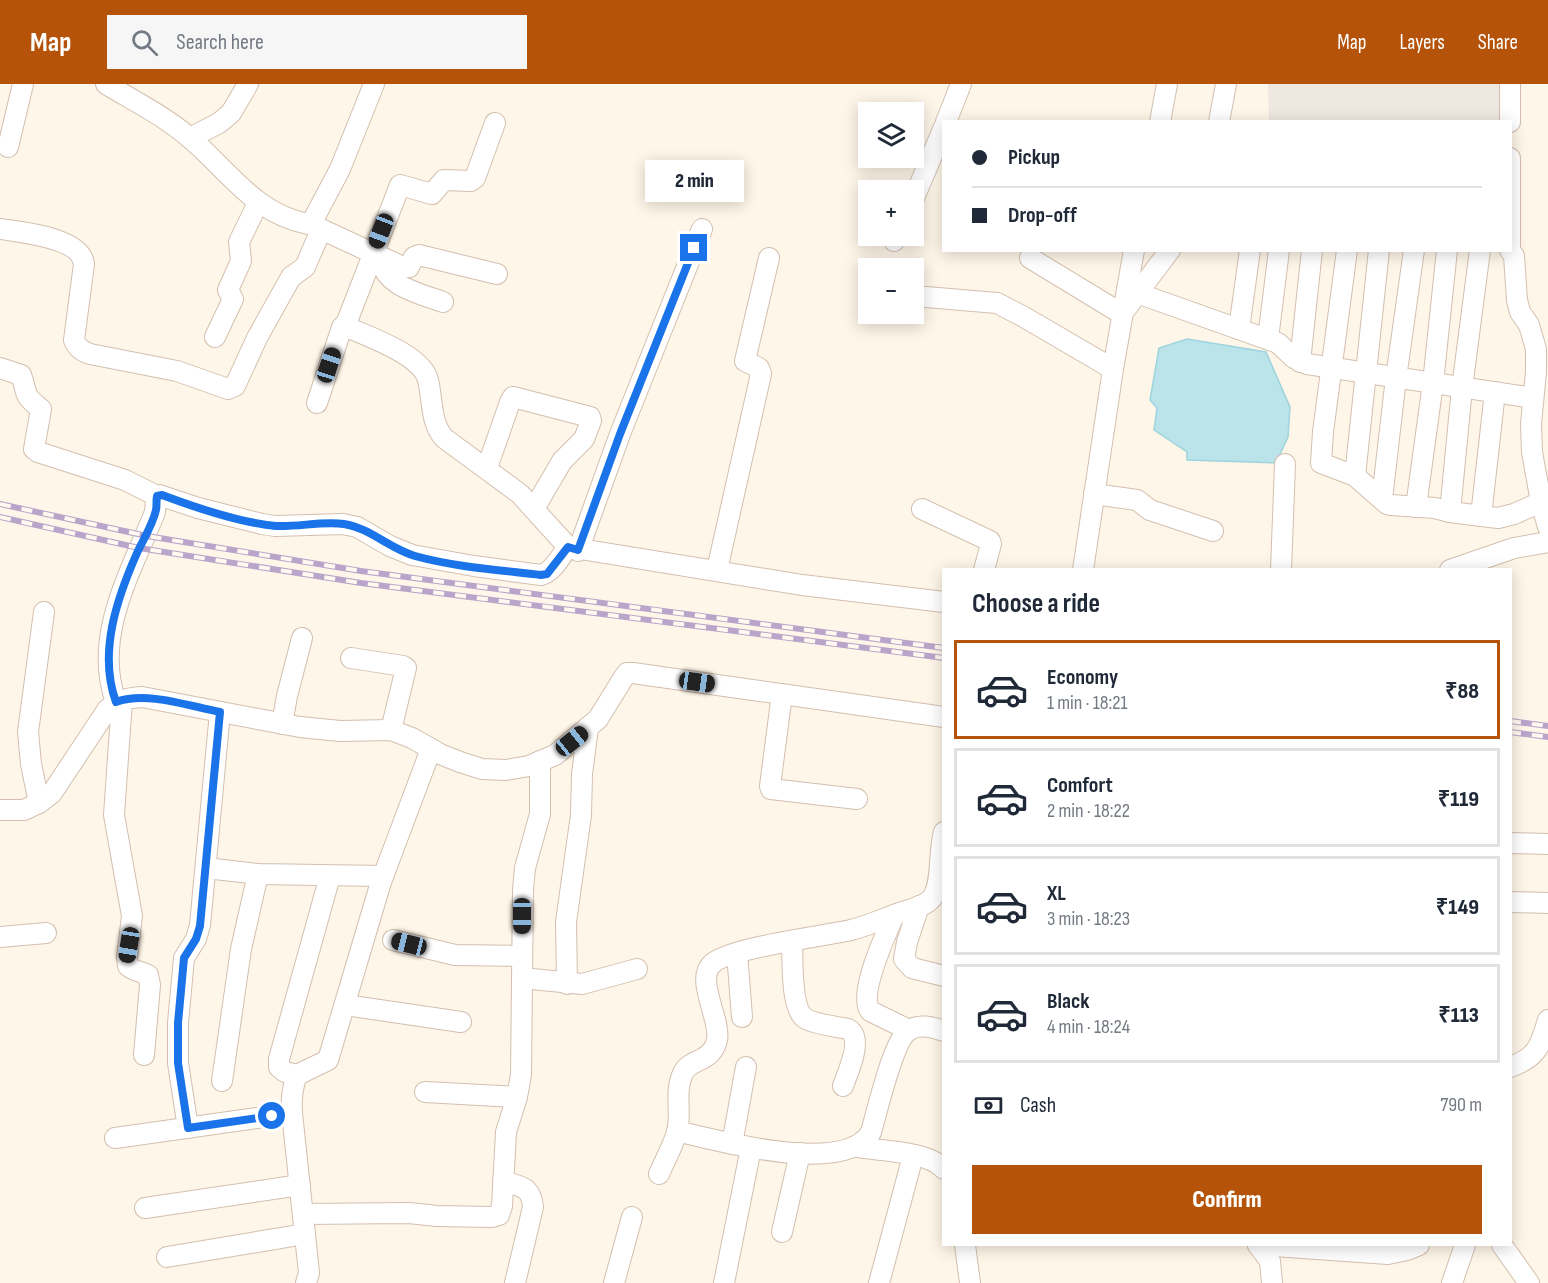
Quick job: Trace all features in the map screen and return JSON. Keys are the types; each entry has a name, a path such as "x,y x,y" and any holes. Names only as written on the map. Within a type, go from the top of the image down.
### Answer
{"street":[{"path":"8,147 24,84"},
{"path":"106,84 153,112 190,138 244,192 284,215 406,267 409,267 414,257 419,255 497,274"},
{"path":"190,138 219,123 231,113 249,84"},
{"path":"0,229 52,237 81,256 84,264 74,340 76,346 82,351 177,371 228,389 235,386 257,338 291,278 305,267 316,227 374,84"},
{"path":"947,120 961,84"},
{"path":"1160,120 1167,84"},
{"path":"1219,120 1226,84"},
{"path":"1510,84 1510,120"},
{"path":"316,403 342,327 346,324 377,255 400,185 432,194 444,180 471,181 475,178 495,123"},
{"path":"922,180 942,132"},
{"path":"215,337 233,298 228,291 241,261 239,242 258,202"},
{"path":"0,368 21,375 26,395 41,409 34,442 34,448 38,452 124,480 157,496 162,495 198,508 275,526 343,524 357,527 390,546 412,555 456,564 547,574 573,549 702,229"},
{"path":"1083,568 1113,369 1134,252"},
{"path":"1122,314 1168,252"},
{"path":"1239,329 1250,252"},
{"path":"1268,339 1279,252"},
{"path":"1300,362 1312,252"},
{"path":"1347,252 1321,463 1355,476 1392,505 1490,517 1514,514 1541,502"},
{"path":"1355,476 1379,252"},
{"path":"1383,499 1396,378 1414,252"},
{"path":"1416,507 1433,383 1447,252"},
{"path":"1450,512 1462,388 1480,252"},
{"path":"1511,252 1514,256 1520,312 1529,325 1536,349 1542,359 1533,398 1531,424 1532,452 1548,527"},
{"path":"377,255 384,270 402,286 443,302"},
{"path":"717,570 761,374 759,368 745,362 769,258"},
{"path":"1030,258 1122,314"},
{"path":"1137,293 1281,344 1300,362 1533,398"},
{"path":"924,297 998,303 1113,369"},
{"path":"346,324 347,327 410,357 423,369 428,378 434,422 438,431 444,438 520,494 573,549 802,585 942,602"},
{"path":"1495,393 1490,517 1501,552"},
{"path":"487,468 513,397 590,417 584,439 562,461 534,509"},
{"path":"1281,568 1285,464"},
{"path":"1094,494 1137,500 1150,510 1213,531"},
{"path":"144,1055 150,985 148,975 135,972 128,966 132,916 114,815 119,701 113,692 110,651 116,609 124,584 156,512 157,496"},
{"path":"922,509 990,541 985,568"},
{"path":"1456,568 1501,552 1548,542"},
{"path":"39,803 31,764 28,732 44,612"},
{"path":"282,724 302,638"},
{"path":"351,658 405,666 406,671 391,730"},
{"path":"0,810 24,810 39,803 52,792 99,721 119,701 142,697 282,724 340,731 391,730 412,738 440,754 482,769 506,770 529,766 555,755 598,719 627,673 633,672 942,717"},
{"path":"782,694 771,789 857,799"},
{"path":"188,1128 178,1063 178,1023 184,958 196,939 200,926 220,712"},
{"path":"567,984 566,922 581,815 582,774 588,727"},
{"path":"306,1283 309,1273 291,1098 297,1075 328,1060 383,876 431,749"},
{"path":"303,1214 409,1213 492,1217 499,1215 502,1206 506,1132 521,1075 525,868 540,814 540,761"},
{"path":"1512,843 1548,844"},
{"path":"659,1174 677,1131 680,1079 685,1069 708,1057 714,1050 717,1039 717,1028 707,985 708,969 712,963 737,953 854,929 929,902 937,888 942,848"},
{"path":"206,868 258,874 383,876"},
{"path":"222,1081 241,949 258,874"},
{"path":"297,1075 279,1067 279,1059 330,876"},
{"path":"1512,902 1548,903"},
{"path":"919,906 904,959 912,968 942,976"},
{"path":"894,915 877,958 866,999 870,1011 909,1030"},
{"path":"0,937 46,933"},
{"path":"393,940 455,955 522,956"},
{"path":"792,940 795,999 799,1012 808,1020 848,1029 853,1031 855,1036 852,1058 843,1086"},
{"path":"737,953 742,1017"},
{"path":"522,978 582,984 637,969"},
{"path":"345,1005 461,1022"},
{"path":"1512,1066 1540,1057 1538,1049 1548,1020"},
{"path":"857,1147 866,1140 871,1132 897,1047 909,1030 922,1026 942,1031"},
{"path":"724,1283 741,1146 746,1068"},
{"path":"425,1092 517,1097"},
{"path":"115,1138 292,1113"},
{"path":"677,1131 741,1146 801,1153 857,1147 932,1159 942,1167"},
{"path":"782,1232 801,1153"},
{"path":"879,1283 913,1156"},
{"path":"504,1181 526,1189 532,1196 533,1207 515,1283"},
{"path":"145,1208 300,1185"},
{"path":"614,1283 632,1217"},
{"path":"167,1257 305,1234"},
{"path":"965,1246 970,1283"},
{"path":"1259,1246 1270,1261 1272,1283"},
{"path":"1272,1246 1388,1254 1417,1246"},
{"path":"1452,1283 1465,1246"},
{"path":"1503,1246 1520,1278"}],"shaded area":[{"path":"1268,84 1502,84 1500,120 1269,120"}],"water":[{"path":"1187,339 1266,352 1290,407 1288,437 1276,463 1187,460 1187,452 1154,430 1157,408 1150,400 1159,348"}],"railway":[{"path":"0,504 147,536 361,571 942,648"},
{"path":"0,517 139,548 361,583 942,658"},
{"path":"1512,721 1548,726"},
{"path":"1512,732 1548,737"}],"route":[{"path":"272,1116 188,1128 180,1081 177,1043 182,971 184,958 196,939 200,926 220,712 142,697 116,702 110,669 116,609 124,584 156,512 157,496 162,495 198,508 275,526 343,524 357,527 390,546 412,555 437,561 547,574 568,547 578,550 620,434 694,248"}]}
